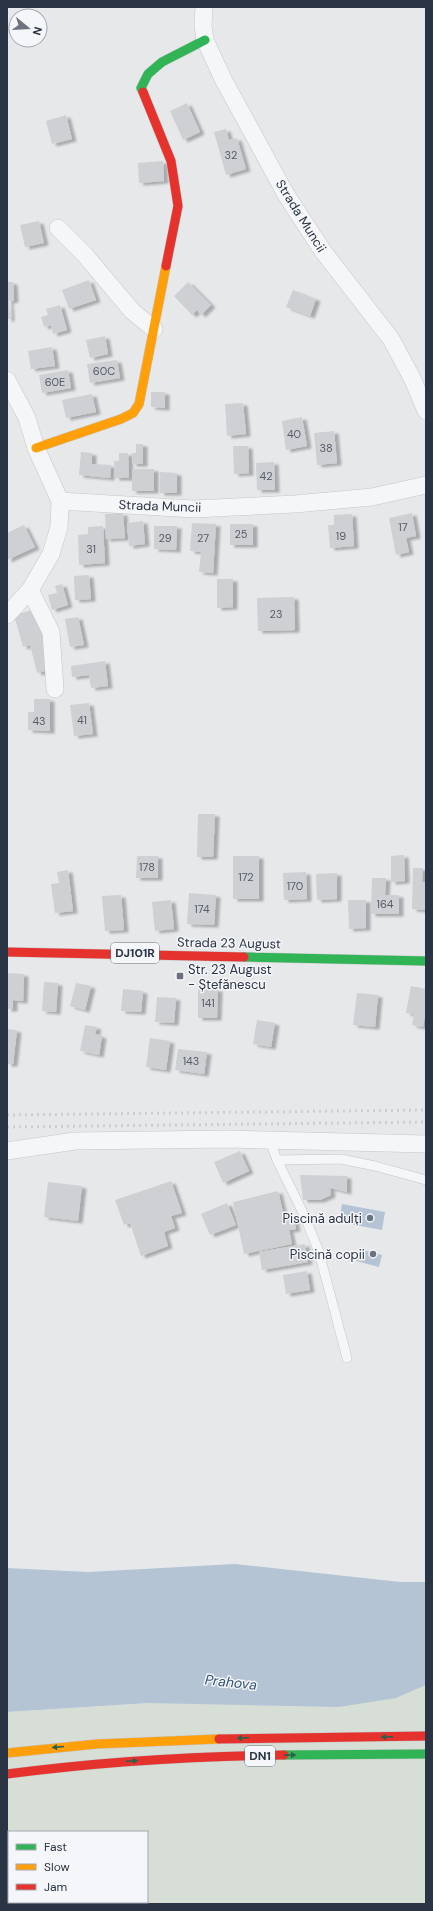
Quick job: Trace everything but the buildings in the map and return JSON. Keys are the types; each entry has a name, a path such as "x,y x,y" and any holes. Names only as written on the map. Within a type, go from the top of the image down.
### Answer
{"main road":[{"path":"36,448 133,414 139,404 178,206 171,161 141,88 148,74 162,62 205,40"},
{"name":"Strada 23 August","path":"7,952 426,961"},
{"name":"DN1","path":"7,1753 97,1744 177,1740 426,1736"},
{"name":"DN1","path":"7,1774 93,1764 179,1758 426,1754"}],"street":[{"name":"Strada Muncii","path":"204,7 203,25 205,40 223,79 285,193 322,250 391,339 412,378 426,412"},
{"path":"58,228 85,255 132,311 154,329"},
{"path":"7,380 27,418 36,448 60,501 59,528 51,554 30,590 7,615"},
{"name":"Strada Muncii","path":"60,501 202,508 295,504 372,497 426,485"},
{"path":"30,590 51,632 55,689"},
{"path":"7,1151 75,1141 229,1139 426,1144"}],"lane":[{"path":"270,1141 277,1160 305,1217 319,1252 347,1358"},
{"path":"277,1160 341,1159 375,1166 426,1180"}],"shaded area":[{"path":"426,1685 426,1904 7,1904 7,1712 148,1703 396,1698"}],"water":[{"path":"342,1204 385,1212 382,1230 339,1222"},
{"path":"359,1249 382,1255 379,1267 356,1261"},
{"name":"Prahova","path":"235,1564 400,1582 426,1582 426,1685 396,1698 339,1707 148,1703 7,1712 7,1568 88,1572"}],"railway":[{"path":"7,1115 426,1110"},
{"path":"7,1127 426,1122"}],"traffic: fast":[{"path":"143,92 141,88 148,74 162,62 205,40"},
{"path":"244,957 426,961"},
{"path":"284,1755 426,1754"}],"traffic: slow":[{"path":"36,448 121,419 133,413 139,404 166,266"},
{"path":"7,1753 97,1744 219,1739"}],"traffic: jam":[{"path":"143,92 171,161 178,206 166,266"},
{"path":"7,952 244,957"},
{"path":"219,1739 426,1736"},
{"path":"7,1774 145,1760 284,1755"}],"place":[{"name":"Str. 23 August - Ștefănescu","path":"180,976"},
{"name":"Piscină adulți","path":"370,1218"},
{"name":"Piscină copii","path":"373,1254"}]}
